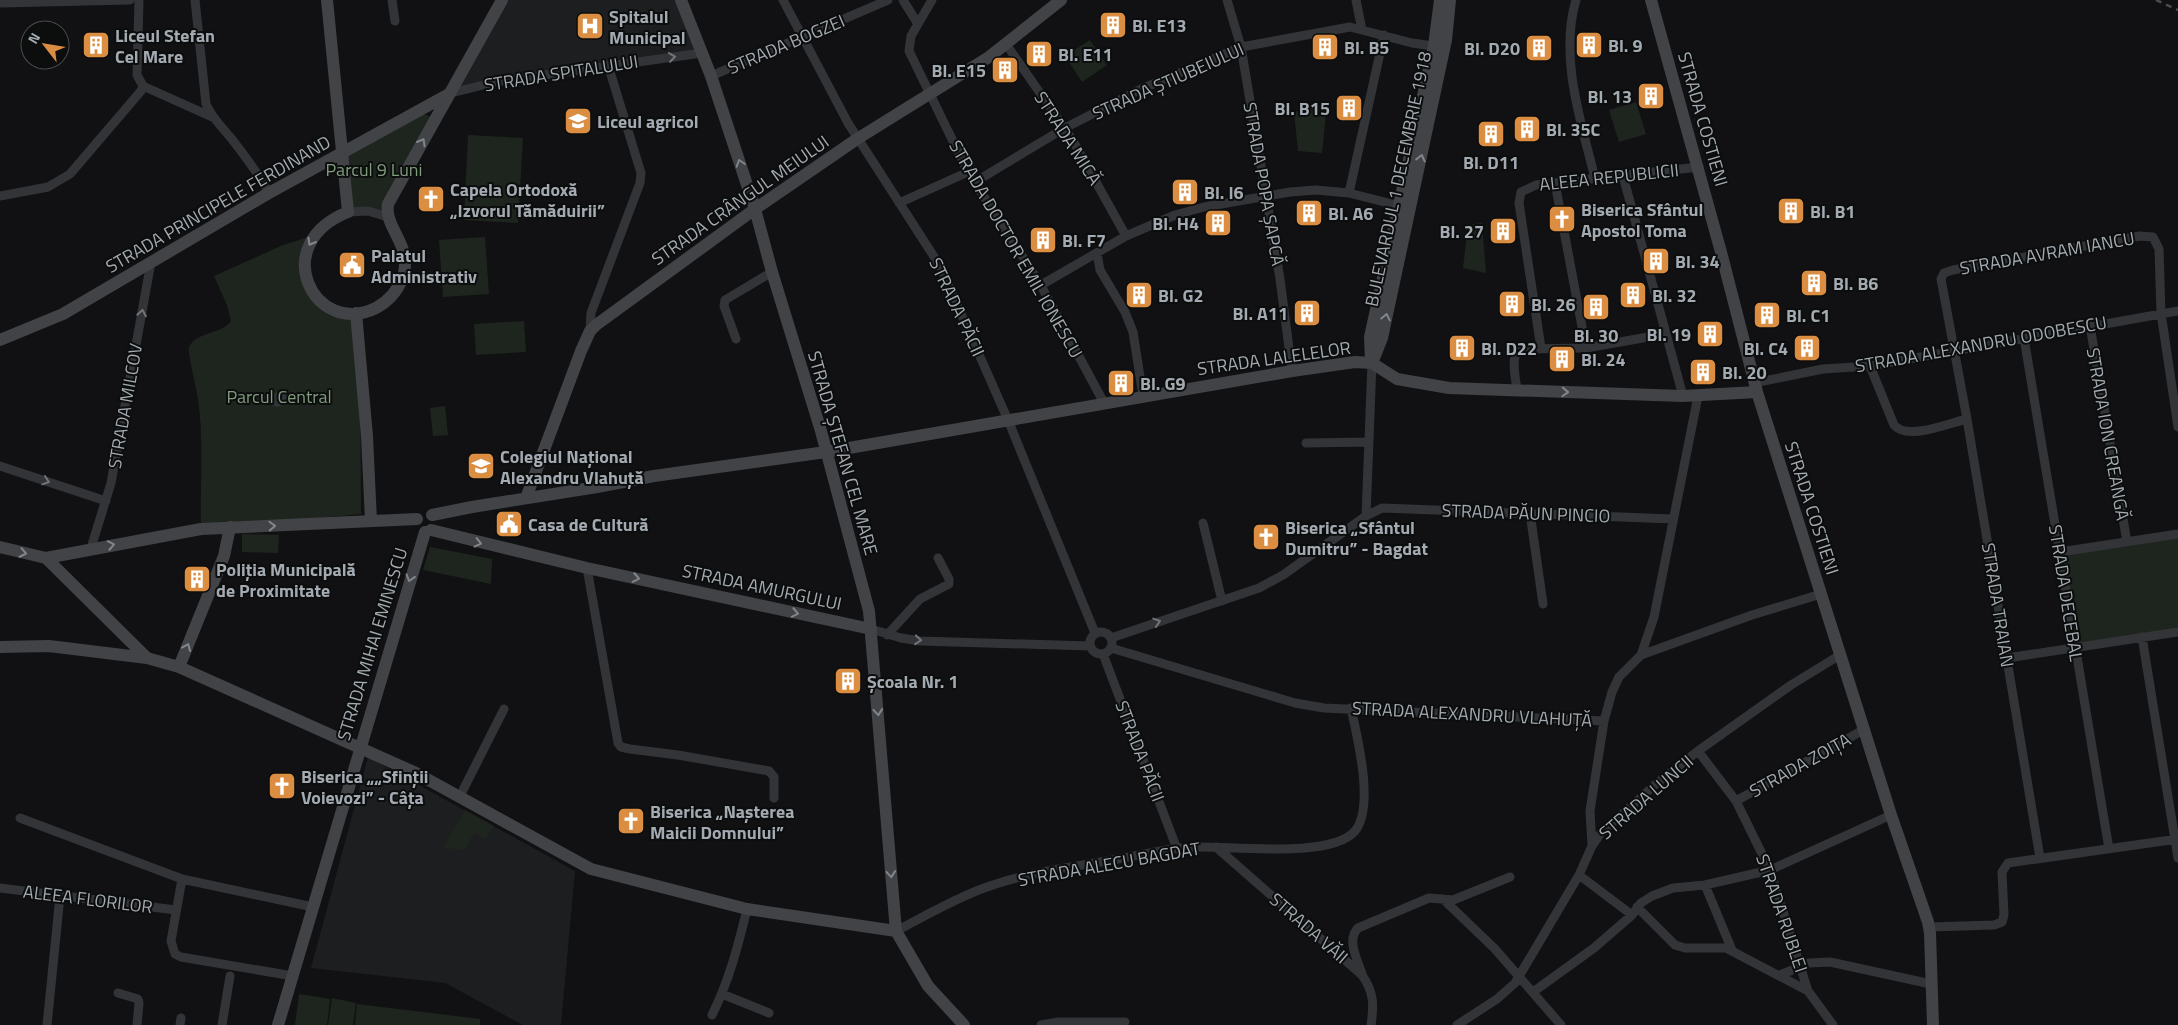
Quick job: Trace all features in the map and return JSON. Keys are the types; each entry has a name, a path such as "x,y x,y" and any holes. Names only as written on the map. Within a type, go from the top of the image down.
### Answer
{"street":[{"path":"0,3 130,0"},
{"path":"138,0 138,75 143,86 212,117"},
{"path":"195,0 206,104 212,117 260,176 269,194"},
{"path":"327,0 348,212"},
{"path":"392,0 394,21"},
{"path":"388,216 368,211 348,212 332,219 319,229 306,250 304,267 307,283 317,297 330,307 356,313 372,310 386,302 397,290 403,275 404,251 388,216 388,204 502,0"},
{"name":"STRADA ȘTEFAN CEL MARE","path":"681,0 711,76 755,209 826,452 869,611 896,931"},
{"name":"STRADA PĂCII","path":"783,0 857,139 940,266 1008,420 1095,633"},
{"name":"STRADA BOGZEI","path":"711,76 888,0"},
{"path":"904,0 918,24"},
{"name":"STRADA DOCTOR EMIL IONESCU","path":"932,0 911,36 909,51 968,172 1040,285 1104,403"},
{"name":"STRADA CRÂNGUL MEIULUI","path":"526,498 590,331 755,209 857,139 966,73 1061,0"},
{"name":"STRADA POPA ȘAPCĂ","path":"1227,0 1241,47 1280,279 1292,371"},
{"path":"1356,0 1362,30"},
{"name":"BULEVARDUL 1 DECEMBRIE 1918","path":"1439,47 1440,0"},
{"name":"BULEVARDUL 1 DECEMBRIE 1918","path":"1366,516 1372,363 1370,338 1404,208 1450,0"},
{"path":"1576,0 1569,31 1571,61 1577,104 1595,178"},
{"name":"STRADA COSTIENI","path":"1651,0 1699,167 1756,387 1891,815 1930,927 1933,1025"},
{"name":"STRADA ȘTIUBEIULUI","path":"975,182 1064,128 1139,90 1241,47 1350,27 1412,43 1439,47"},
{"path":"1349,193 1384,35"},
{"name":"STRADA MICĂ","path":"1006,44 1064,128 1126,236"},
{"name":"STRADA SPITALULUI","path":"451,93 495,82 702,53"},
{"path":"590,331 591,313 642,173 608,66"},
{"path":"0,196 48,187 70,174 129,106 143,86"},
{"name":"STRADA PRINCIPELE FERDINAND","path":"0,340 53,320 342,152 451,93"},
{"name":"ALEEA REPUBLICII","path":"1541,348 1519,203 1521,192 1530,186 1699,167"},
{"path":"899,203 968,172"},
{"path":"1623,176 1683,396"},
{"path":"1555,183 1586,348"},
{"path":"1040,285 1126,236 1190,210 1266,196 1316,190 1349,193 1404,208"},
{"name":"STRADA AVRAM IANCU","path":"1955,351 1941,279 1944,273 1953,270 2140,236 2150,236 2156,242 2158,249 2161,313"},
{"path":"1097,253 1100,270 1132,326 1143,396"},
{"name":"STRADA MILCOV","path":"91,548 106,501 116,460 151,262"},
{"path":"736,339 724,306 725,300 772,272"},
{"name":"STRADA ALEXANDRU ODOBESCU","path":"1756,387 1823,369 1870,366 2178,311"},
{"path":"356,313 371,521"},
{"path":"2161,313 2178,427"},
{"name":"STRADA ION CREANGĂ","path":"2090,326 2127,542"},
{"path":"1517,391 1514,363 1516,352 1519,349 1586,348 1665,334"},
{"name":"STRADA DECEBAL","path":"2024,338 2108,849"},
{"name":"STRADA TRAIAN","path":"1955,351 2040,858"},
{"name":"STRADA LALELELOR","path":"432,515 654,476 826,452 1143,396 1355,362 1372,363 1397,379 1430,386 1517,391 1683,396 1698,396 1756,387"},
{"path":"1870,366 1894,425 1902,432 1915,432 1967,419"},
{"path":"1641,655 1654,617 1698,396"},
{"path":"1306,443 1368,442"},
{"path":"0,466 106,501"},
{"name":"STRADA PĂUN PINCIO","path":"1111,638 1259,588 1282,575 1379,508 1673,519"},
{"path":"0,547 46,558 184,531 230,527 417,519 424,513 432,515 435,522 428,531 418,528 417,519"},
{"path":"1530,513 1544,604"},
{"path":"1203,524 1222,600"},
{"path":"178,667 224,556 230,527"},
{"name":"STRADA AMURGULUI","path":"428,531 587,568 871,628 887,635 920,641 1090,646"},
{"name":"STRADA MIHAI EMINESCU","path":"278,1025 360,747 428,531"},
{"path":"2060,552 2178,534"},
{"path":"46,558 147,658"},
{"path":"887,635 920,600 949,584 949,579 938,558"},
{"path":"587,568 618,743 621,747 769,771 774,777 774,798"},
{"name":"STRADA ALEXANDRU VLAHUȚĂ","path":"1107,651 1295,702 1324,708 1604,720 1612,692 1619,677 1641,655 1752,614 1821,594"},
{"path":"1103,632 1111,638 1107,651 1096,653 1090,646 1090,638 1095,633 1103,632"},
{"path":"2007,658 2178,632"},
{"path":"2142,637 2178,858"},
{"path":"0,647 41,645 147,658 178,667 416,773 591,869 747,909 896,931 928,986 964,1025"},
{"name":"STRADA PĂCII","path":"1107,651 1177,849"},
{"name":"STRADA LUNCII","path":"1458,1025 1507,992 1519,976 1579,875 1592,846 1601,832 1657,783 1698,751 1791,685 1840,655"},
{"name":"STRADA ALECU BAGDAT","path":"896,931 961,898 991,886 1044,872 1177,849 1216,847 1303,848 1336,842 1355,830 1362,815 1364,783 1360,751 1351,708"},
{"path":"460,796 504,709"},
{"path":"1592,846 1590,811 1604,720"},
{"name":"STRADA ZOIȚA","path":"1736,801 1865,729"},
{"name":"STRADA RUBLEI","path":"1698,751 1736,801 1770,870 1808,991 1833,1025"},
{"path":"1532,992 1594,948 1634,911 1661,892 1684,886 1705,885 1770,870 1891,815"},
{"path":"20,818 182,879 313,907"},
{"path":"1930,927 1998,924 2004,919 2003,868 2008,864 2176,839"},
{"name":"STRADA VĂII","path":"1216,847 1362,974 1373,995 1374,1004 1371,1025"},
{"path":"1579,875 1634,911 1675,945 1685,948 1726,948 1732,950 1808,991"},
{"path":"1362,974 1352,942 1353,933 1358,928 1429,898 1454,900 1510,877"},
{"path":"182,879 171,941 171,948 175,954 181,957 293,976"},
{"path":"1705,885 1732,950"},
{"name":"ALEEA FLORILOR","path":"0,888 176,910"},
{"path":"46,1025 60,896"},
{"path":"1444,899 1495,949 1561,1025"},
{"path":"712,1015 737,953 747,909"},
{"path":"1780,975 1800,967 1820,962 1830,962 1931,984"},
{"path":"222,1025 230,976"},
{"path":"118,993 134,996 138,999 137,1025"},
{"path":"722,994 769,1013"},
{"path":"1041,1025 1054,1022 1125,1022"}],"shaded area":[{"name":"Spitalul Municipal","path":"501,0 684,0 702,53 451,93"},
{"path":"279,392 291,396 295,394 297,398 293,406 290,403 277,407 266,403 263,406 260,399 263,393 266,395"},
{"path":"368,757 575,871 561,1025 523,1025 445,983 311,968"}],"green space":[{"path":"1090,40 1107,65 1082,82 1065,56"},
{"path":"1636,102 1646,134 1619,142 1609,110"},
{"path":"1327,104 1322,153 1298,151 1294,112"},
{"name":"Parcul 9 Luni","path":"418,111 435,119 387,211 348,212 342,152"},
{"path":"468,135 523,138 518,223 464,220"},
{"path":"1482,223 1486,273 1463,268 1468,225"},
{"name":"Parcul Central","path":"315,235 306,250 317,297 356,313 360,349 361,514 201,529 200,414 189,347 198,338 221,329 231,321 227,305 214,276 283,245"},
{"path":"485,237 489,294 443,297 439,240"},
{"path":"524,321 526,352 476,355 474,324"},
{"path":"445,406 448,435 433,436 430,408"},
{"path":"242,534 279,535 278,553 242,552"},
{"path":"2178,534 2178,632 2076,645 2062,553"},
{"path":"430,547 492,559 491,584 423,570"},
{"path":"465,810 494,826 486,839 474,833 465,850 443,848"},
{"path":"299,994 330,999 327,1025 295,1025"},
{"path":"332,998 356,1003 353,1025 328,1025"},
{"path":"357,1004 480,1019 480,1025 355,1025"}],"railway":[{"path":"2156,0 2178,10"}],"place":[{"name":"Bl. E13","path":"1113,25"},
{"name":"Spitalul Municipal","path":"590,26"},
{"name":"Liceul Stefan Cel Mare","path":"96,45"},
{"name":"Bl. 9","path":"1589,45"},
{"name":"Bl. B5","path":"1325,47"},
{"name":"Bl. D20","path":"1539,48"},
{"name":"Bl. E11","path":"1039,54"},
{"name":"Bl. E15","path":"1005,70"},
{"name":"Bl. 13","path":"1651,96"},
{"name":"Bl. B15","path":"1349,108"},
{"name":"Liceul agricol","path":"578,121"},
{"name":"Bl. 35C","path":"1527,129"},
{"name":"Bl. D11","path":"1491,134"},
{"name":"Bl. I6","path":"1185,192"},
{"name":"Capela Ortodoxă „Izvorul Tămăduirii”","path":"431,199"},
{"name":"Bl. B1","path":"1791,211"},
{"name":"Bl. A6","path":"1309,213"},
{"name":"Biserica Sfântul Apostol Toma","path":"1562,219"},
{"name":"Bl. H4","path":"1218,223"},
{"name":"Bl. 27","path":"1503,231"},
{"name":"Bl. F7","path":"1043,240"},
{"name":"Bl. 34","path":"1656,261"},
{"name":"Palatul Administrativ","path":"352,265"},
{"name":"Bl. B6","path":"1814,283"},
{"name":"Bl. G2","path":"1139,295"},
{"name":"Bl. 32","path":"1633,295"},
{"name":"Bl. 26","path":"1512,304"},
{"name":"Bl. 30","path":"1596,307"},
{"name":"Bl. A11","path":"1307,313"},
{"name":"Bl. C1","path":"1767,315"},
{"name":"Bl. 19","path":"1710,334"},
{"name":"Bl. D22","path":"1462,348"},
{"name":"Bl. C4","path":"1807,348"},
{"name":"Bl. 24","path":"1562,359"},
{"name":"Bl. 20","path":"1703,372"},
{"name":"Bl. G9","path":"1121,383"},
{"name":"Colegiul Național Alexandru Vlahuță","path":"481,466"},
{"name":"Casa de Cultură","path":"509,524"},
{"name":"Biserica „Sfântul Dumitru” - Bagdat","path":"1266,537"},
{"name":"Poliția Municipală de Proximitate","path":"197,579"},
{"name":"Școala Nr. 1","path":"848,681"},
{"name":"Biserica „„Sfinții Voievozi” - Câța","path":"282,786"},
{"name":"Biserica „Nașterea Maicii Domnului”","path":"631,821"}]}
